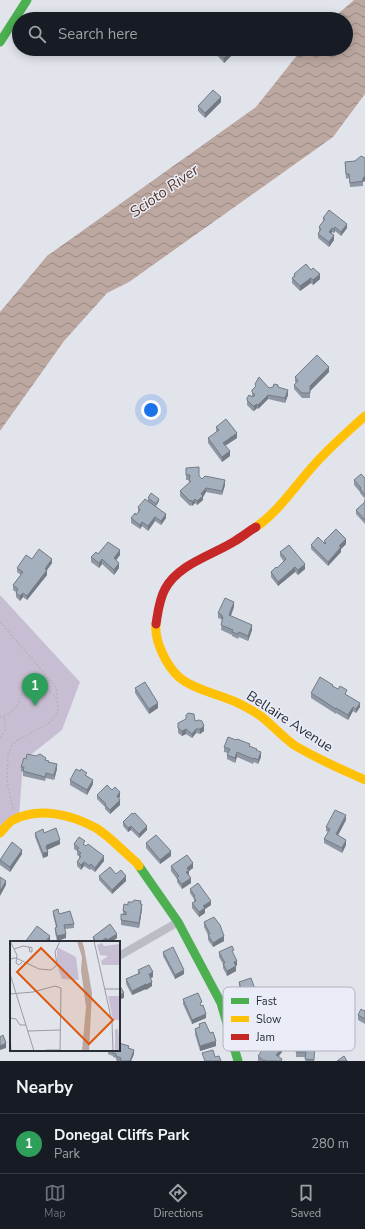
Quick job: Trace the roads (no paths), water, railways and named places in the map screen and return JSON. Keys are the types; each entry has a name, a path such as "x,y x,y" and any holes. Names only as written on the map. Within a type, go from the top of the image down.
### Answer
{"street":[{"path":"19,12 26,0"},
{"path":"0,42 12,23"},
{"name":"Bellaire Avenue","path":"365,416 314,465 264,521 235,541 186,567 174,578 165,588 159,603 155,632 158,643 168,664 180,678 238,703 260,716 293,744 317,758 365,780"},
{"path":"0,833 14,820 38,813 53,813 77,820 97,830 136,862 178,922 220,1003 223,1013"},
{"path":"120,955 178,922"},
{"path":"235,1051 238,1061"}],"water":[{"name":"Scioto River","path":"354,0 365,0 365,94 333,137 129,282 107,293 64,341 0,431 0,312 47,256 256,107 296,56 353,56 353,12 340,12"}],"place":[{"name":"Donegal Cliffs Park","path":"35,706"}]}
